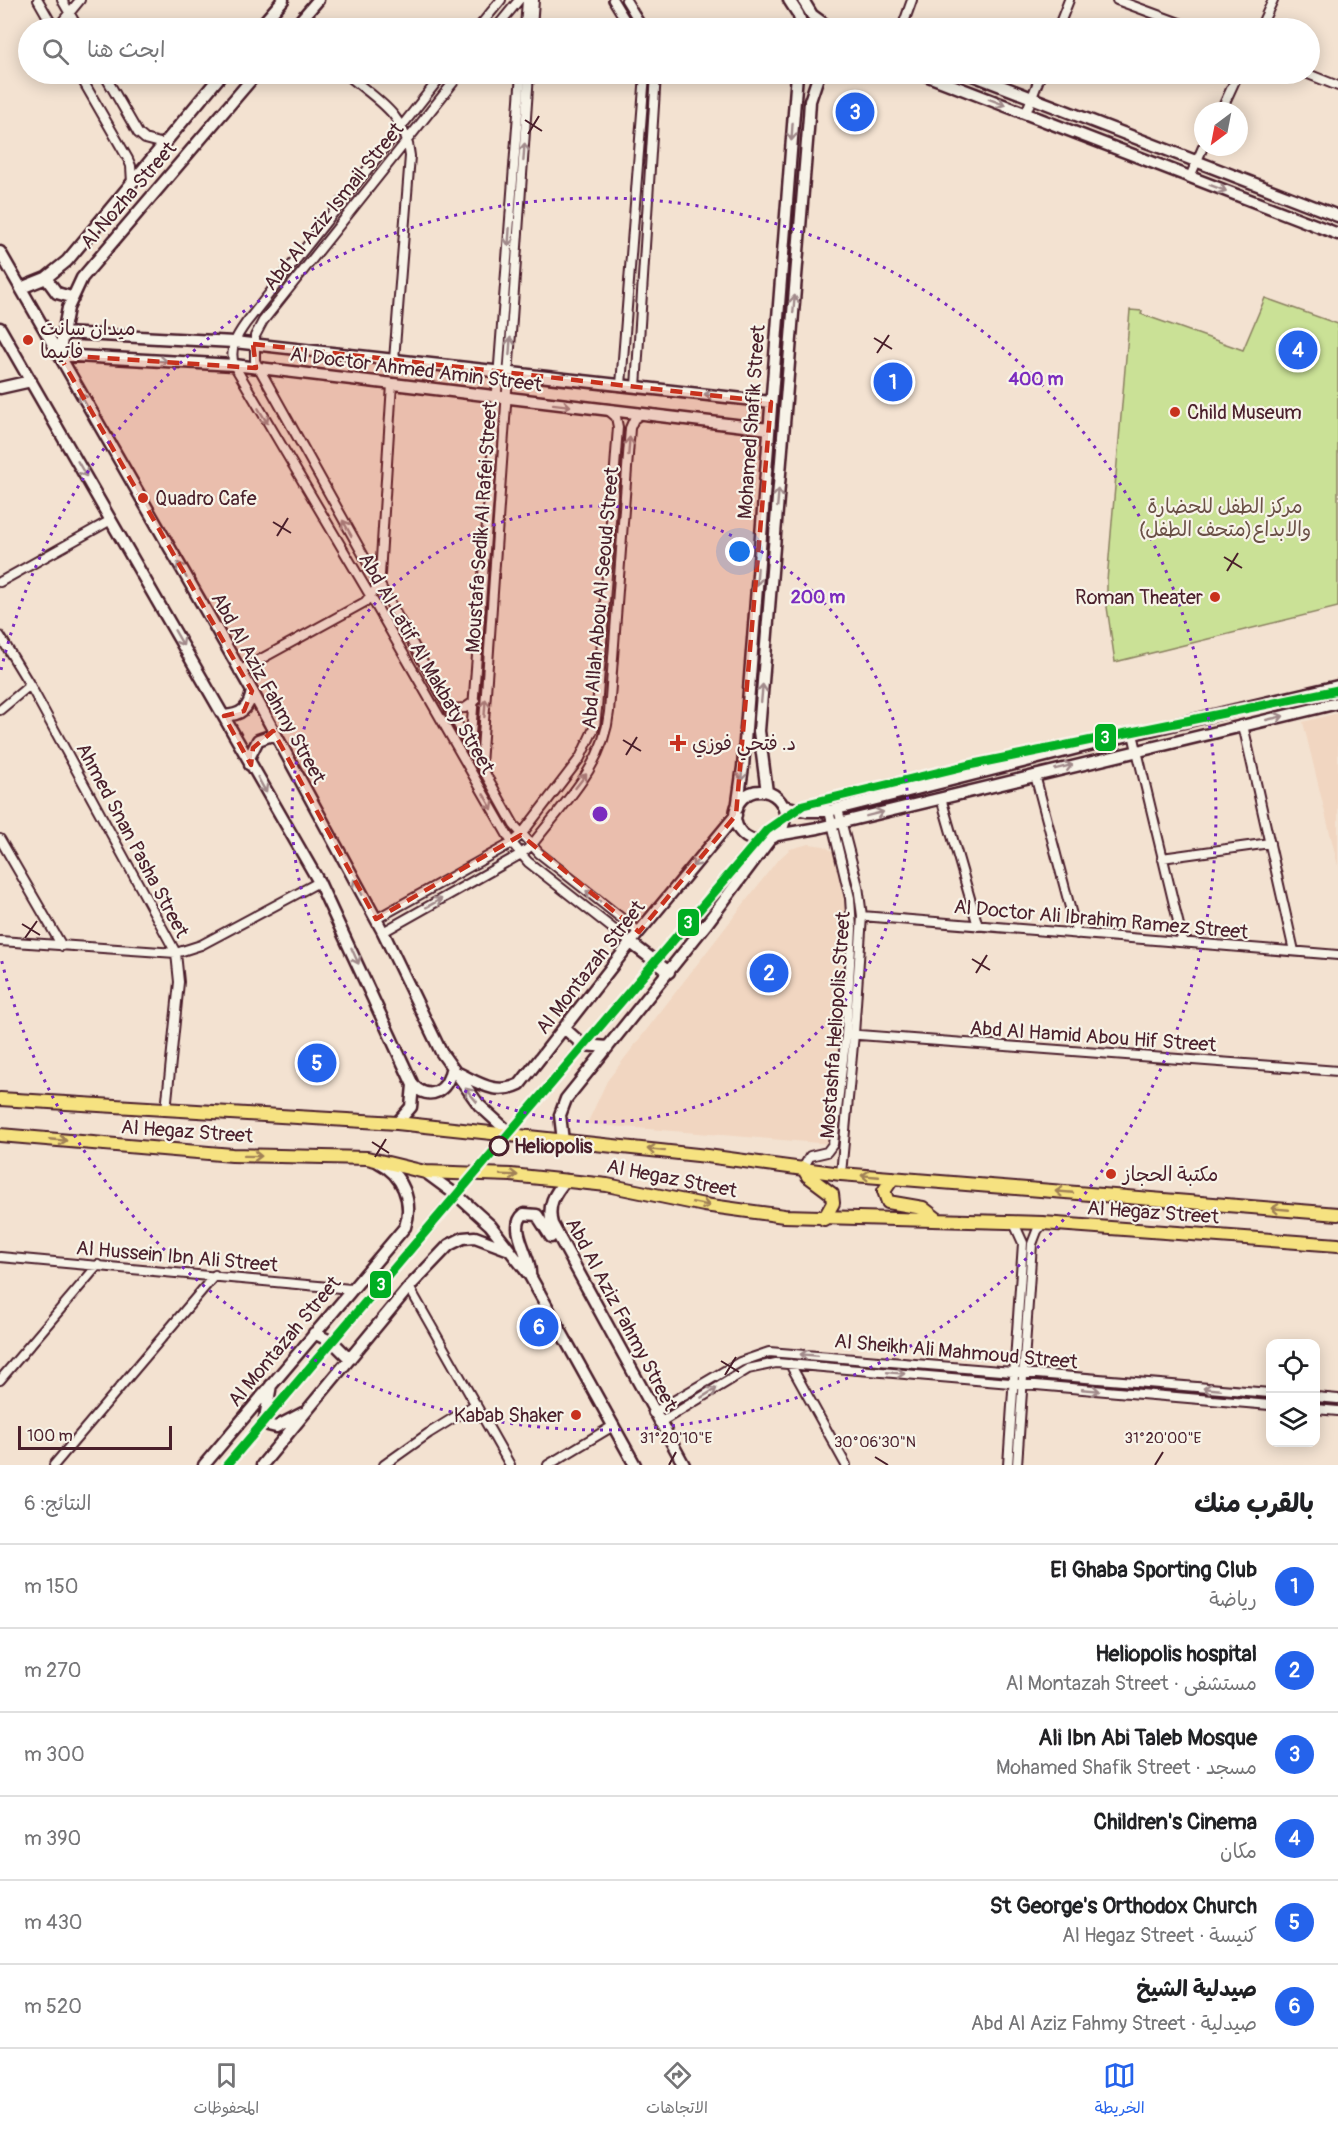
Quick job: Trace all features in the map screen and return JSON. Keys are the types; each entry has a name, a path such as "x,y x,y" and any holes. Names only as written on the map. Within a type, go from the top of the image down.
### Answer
{"main road":[{"name":"Al Hegaz Street","path":"0,1099 397,1124 841,1174 1338,1214"},
{"name":"Al Hegaz Street","path":"0,1135 232,1155 367,1158 425,1172 566,1180 607,1185 744,1212 824,1219 937,1218 1013,1221 1338,1245"},
{"path":"803,1168 808,1176 832,1194 832,1203 824,1219"},
{"path":"893,1178 884,1191 888,1202 923,1208 937,1218"}],"street":[{"path":"38,0 49,18"},
{"path":"62,0 73,18"},
{"path":"65,18 80,0"},
{"path":"268,18 283,0"},
{"path":"303,18 318,0"},
{"path":"486,18 501,0"},
{"path":"504,18 519,0"},
{"path":"526,18 527,0"},
{"path":"533,18 534,0"},
{"path":"613,0 624,18"},
{"path":"626,0 637,18"},
{"path":"789,0 818,18"},
{"path":"906,18 912,0"},
{"path":"1062,18 1069,0"},
{"path":"1117,0 1165,18"},
{"path":"1265,18 1273,0"},
{"path":"1320,79 1338,86"},
{"path":"86,84 128,159 131,166 132,183"},
{"path":"110,84 138,134 145,139 164,144"},
{"name":"Al Nozha Street","path":"21,288 46,278 67,261 214,84"},
{"name":"Al Nozha Street","path":"59,355 71,297 92,264 247,84"},
{"path":"358,84 393,113 408,139 410,156 394,360"},
{"name":"Abd Al Aziz Ismail Street","path":"234,342 253,314 435,84"},
{"name":"Abd Al Aziz Ismail Street","path":"253,344 263,321 452,84"},
{"name":"Moustafa Sedik Al Rafei Street","path":"504,372 520,84"},
{"name":"Moustafa Sedik Al Rafei Street","path":"471,748 528,84"},
{"path":"621,385 644,84"},
{"path":"636,387 655,84"},
{"name":"Mohamed Shafik Street","path":"736,812 743,767 796,84"},
{"name":"Mohamed Shafik Street","path":"766,792 759,731 809,117 815,84"},
{"path":"949,84 1338,234"},
{"path":"997,84 1338,216"},
{"path":"1026,113 1037,84"},
{"path":"1225,102 1233,84"},
{"path":"1191,177 1199,156"},
{"name":"Abd Al Aziz Fahmy Street","path":"0,252 252,692 383,932 452,1070 479,1105 513,1136"},
{"path":"46,278 57,292 71,297"},
{"path":"0,328 5,343 31,381 319,882 413,1085 420,1092 431,1094 442,1090 449,1082 452,1070"},
{"name":"Al Doctor Ahmed Amin Street","path":"63,333 234,342 771,402"},
{"path":"234,342 232,350 234,365"},
{"path":"253,344 258,368"},
{"name":"Al Doctor Ahmed Amin Street","path":"59,355 234,365 769,429"},
{"name":"Abd Al Latif Al Makbaty Street","path":"234,365 512,843 521,855 631,943"},
{"name":"Abd Al Latif Al Makbaty Street","path":"258,368 481,767 521,834 531,846 639,932"},
{"path":"0,388 31,381"},
{"path":"239,671 371,597 378,583 392,384"},
{"name":"Moustafa Sedik Al Rafei Street","path":"481,767 502,397"},
{"name":"Abd Allah Abou Al Seoud Street","path":"376,919 512,843 580,758 595,726 618,427 616,417 608,410"},
{"name":"Abd Allah Abou Al Seoud Street","path":"383,932 521,855 531,846 592,766 607,731 630,428 634,419 641,414"},
{"path":"0,582 111,520"},
{"name":"Ahmed Snan Pasha Street","path":"0,636 30,685 176,954 179,982 166,1110"},
{"path":"0,710 30,685"},
{"path":"1338,686 1133,734 833,810 807,811 783,806 766,792 748,795 736,812 741,831 749,838 760,841 1338,702"},
{"path":"224,716 234,716 244,711 250,702 252,692"},
{"path":"449,709 465,708 475,701"},
{"path":"1243,725 1294,951"},
{"path":"250,765 250,756 258,741 275,734"},
{"path":"1133,734 1183,942"},
{"path":"460,754 471,748"},
{"path":"1035,775 1077,934"},
{"path":"941,798 978,926"},
{"path":"563,1141 560,1124 562,1107 774,836 785,821 783,806"},
{"name":"Mostashfa Heliopolis Street","path":"833,810 858,886 862,916 850,1034 841,1174"},
{"name":"Al Montazah Street","path":"452,1070 491,1089 511,1089 527,1078 639,932 736,812"},
{"name":"Mostashfa Heliopolis Street","path":"803,1168 810,1156 827,1152 833,1144 850,1034 852,913 837,824"},
{"path":"0,839 62,946"},
{"path":"1162,858 1270,843"},
{"path":"0,941 176,954 201,945 319,882"},
{"name":"Al Doctor Ali Ibrahim Ramez Street","path":"862,916 1338,955"},
{"path":"631,943 669,972"},
{"path":"564,1028 583,1045 608,1047"},
{"name":"Abd Al Hamid Abou Hif Street","path":"850,1034 1338,1071"},
{"path":"397,1124 411,1107 413,1085"},
{"name":"Al Montazah Street","path":"204,1465 400,1233 408,1220 408,1204 400,1182 389,1169 367,1158"},
{"path":"425,1172 459,1197 490,1225 530,1276 635,1465"},
{"name":"Abd Al Aziz Fahmy Street","path":"566,1180 553,1198 550,1215 564,1250 684,1465"},
{"path":"530,1276 530,1262 517,1230 517,1224 524,1214 537,1215 552,1240 564,1250"},
{"path":"1008,1465 1023,1243 1013,1221"},
{"path":"1017,1465 1032,1244 1043,1223"},
{"path":"262,1465 410,1287 449,1245 463,1238 481,1238 512,1252"},
{"name":"Al Hussein Ibn Ali Street","path":"0,1257 351,1289"},
{"path":"0,1380 98,1265"},
{"path":"54,1465 215,1275"},
{"path":"410,1287 510,1465"},
{"path":"314,1333 334,1343 350,1359"},
{"name":"Al Sheikh Ali Mahmoud Street","path":"653,1413 740,1362 769,1352 1266,1393"},
{"name":"Al Sheikh Ali Mahmoud Street","path":"659,1423 748,1370 776,1363 1266,1405"},
{"path":"790,1364 846,1465"},
{"path":"271,1385 265,1418 268,1425 276,1427 307,1411"},
{"path":"1320,1397 1338,1399"},
{"path":"384,1465 429,1433 476,1404"},
{"path":"1320,1409 1338,1411"},
{"path":"548,1465 613,1426"}],"highlighted area":[{"path":"253,344 771,402 736,815 639,932 521,835 376,919 273,731 253,748 251,765 224,716 244,711 252,691 59,355 256,368"}],"shaded area":[{"path":"1338,713 1338,866 1303,722"},
{"path":"809,844 824,846 834,852 839,859 846,885 850,926 831,1144 587,1124 607,1081 776,862 790,849"}],"green space":[{"name":"مركز الطفل للحضارة والابداع(متحف الطفل)","path":"1265,298 1338,324 1338,607 1115,662 1107,607 1107,581 1130,310 1142,311 1141,314 1243,350"}],"transit line":[{"name":"3","path":"227,1465 767,830 803,805 969,765 1338,690"}],"place":[{"name":"Ali Ibn Abi Taleb Mosque","path":"855,112"},
{"name":"ميدان سانت فاتيما","path":"28,340"},
{"name":"Children's Cinema","path":"1298,350"},
{"name":"El Ghaba Sporting Club","path":"893,382"},
{"name":"Child Museum","path":"1175,412"},
{"name":"Quadro Cafe","path":"143,498"},
{"name":"Roman Theater","path":"1215,597"},
{"name":"د. فتحي فوزي","path":"678,743"},
{"name":"Heliopolis hospital","path":"769,973"},
{"name":"St George's Orthodox Church","path":"317,1063"},
{"name":"Heliopolis","path":"499,1146"},
{"name":"مكتبة الحجاز","path":"1111,1174"},
{"name":"صيدلية الشيخ","path":"539,1327"},
{"name":"Kabab Shaker","path":"576,1415"}]}
